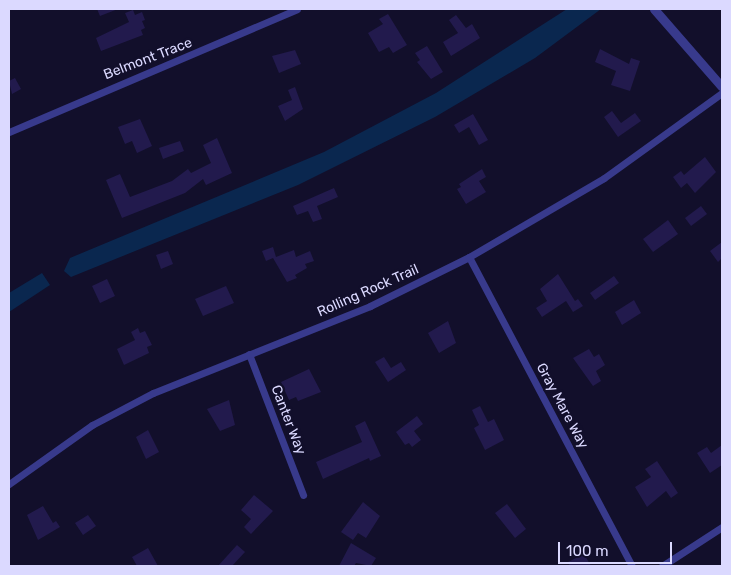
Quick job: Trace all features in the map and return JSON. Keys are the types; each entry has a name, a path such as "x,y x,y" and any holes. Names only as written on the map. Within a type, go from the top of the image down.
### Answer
{"street":[{"name":"Belmont Trace","path":"9,132 297,9"},
{"path":"654,9 722,87"},
{"name":"Rolling Rock Trail","path":"9,484 122,408 184,379 370,306 469,257 599,181 722,93"},
{"name":"Gray Mare Way","path":"469,257 632,566"},
{"name":"Canter Way","path":"249,354 304,495"},
{"path":"662,566 722,527"}],"water":[{"path":"567,9 601,9 535,58 435,117 298,185 71,277 64,271 70,258 324,152 436,93"},
{"path":"42,273 50,285 9,312 9,293"}],"building":[{"path":"97,9 118,9 100,16"},
{"path":"133,10 135,15 142,12 145,20 142,21 145,28 141,30 143,35 101,51 96,38 129,22 125,13"},
{"path":"388,14 407,45 393,53 389,47 379,52 368,33 383,24 379,19"},
{"path":"456,15 466,28 472,24 480,38 451,56 443,42 458,33 449,20"},
{"path":"427,46 443,72 431,79 417,62 420,60 415,53"},
{"path":"600,49 629,64 631,58 640,61 630,91 611,85 616,71 595,62"},
{"path":"295,50 301,64 279,73 272,56"},
{"path":"15,78 21,89 12,94 9,81"},
{"path":"295,87 303,109 285,121 278,106 292,100 288,90"},
{"path":"612,111 621,123 635,113 641,121 618,137 604,117"},
{"path":"473,114 488,140 479,145 469,127 459,133 454,125"},
{"path":"140,119 152,146 137,153 132,141 125,144 118,127"},
{"path":"217,138 232,173 206,185 203,179 185,193 122,218 106,180 120,174 130,197 172,181 188,169 191,173 211,163 203,145"},
{"path":"180,141 184,151 163,159 159,148"},
{"path":"705,157 716,172 695,193 687,183 681,188 673,177 681,171 684,175"},
{"path":"482,169 486,177 479,181 486,192 466,204 457,189 461,187 459,184"},
{"path":"334,188 338,197 317,206 322,219 313,222 308,211 297,215 293,206"},
{"path":"701,206 707,214 691,226 685,218"},
{"path":"668,220 678,234 653,252 643,239"},
{"path":"722,242 722,258 718,262 710,251"},
{"path":"273,247 276,257 294,250 296,257 310,251 314,261 305,264 307,268 295,275 297,278 287,282 273,258 266,261 262,251"},
{"path":"168,251 173,264 161,269 156,255"},
{"path":"558,274 575,301 578,299 583,306 573,312 566,301 542,317 536,308 547,301 540,289"},
{"path":"614,276 619,283 595,300 590,293"},
{"path":"107,279 115,296 100,303 92,286"},
{"path":"226,286 234,303 203,316 195,299"},
{"path":"634,300 641,313 622,325 615,312"},
{"path":"448,321 456,343 439,353 428,333"},
{"path":"138,328 140,333 145,331 152,345 147,347 149,353 124,365 117,349 135,340 131,332"},
{"path":"589,349 594,357 599,354 605,365 596,371 601,381 593,386 573,358"},
{"path":"384,357 391,368 401,362 406,370 388,382 375,362"},
{"path":"309,369 321,392 298,401 296,397 289,400 281,382"},
{"path":"229,400 235,425 220,431 207,409"},
{"path":"480,406 488,422 494,419 504,440 485,450 474,428 479,425 472,410"},
{"path":"417,416 423,424 414,431 421,440 412,447 409,443 405,445 396,432"},
{"path":"365,421 381,456 370,461 369,458 323,479 316,462 362,442 355,426"},
{"path":"148,430 159,452 146,459 136,437"},
{"path":"722,445 722,465 710,473 697,453 707,447 711,453"},
{"path":"657,461 678,493 671,498 666,491 647,507 635,487 651,477 645,469"},
{"path":"254,495 273,511 251,534 244,527 251,519 241,510"},
{"path":"363,502 380,516 366,538 358,533 353,540 341,532"},
{"path":"507,504 526,529 515,538 495,513"},
{"path":"43,506 53,523 56,521 60,527 38,540 27,515"},
{"path":"88,515 96,526 83,535 75,523"},
{"path":"351,543 376,558 371,566 356,563 354,566 339,566"},
{"path":"237,545 245,552 232,566 218,566"},
{"path":"148,548 158,566 137,566 132,557"},
{"path":"584,554 591,566 570,566 568,562"}]}
